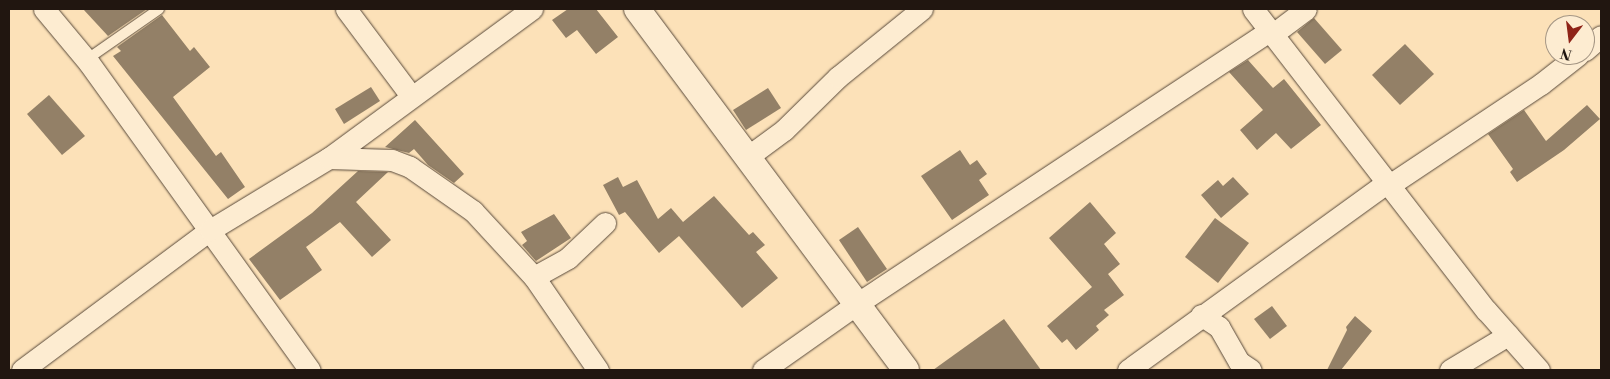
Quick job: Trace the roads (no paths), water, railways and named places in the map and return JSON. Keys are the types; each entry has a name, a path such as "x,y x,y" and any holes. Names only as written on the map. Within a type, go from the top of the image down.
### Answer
{"street":[{"path":"44,9 86,60 310,370"},
{"path":"346,9 411,96"},
{"path":"22,370 210,230 329,158 532,9"},
{"path":"637,9 855,305 906,370"},
{"path":"746,158 784,130 838,77 922,9"},
{"path":"1253,9 1508,335 1539,370"},
{"path":"763,370 855,305 1306,9"},
{"path":"1128,370 1201,315 1389,183 1568,65"},
{"path":"329,158 392,160 410,167 473,211 534,277 598,370"},
{"path":"534,277 568,258 605,223"},
{"path":"1201,315 1219,327 1239,362 1251,370"},
{"path":"1450,370 1508,335"}],"lane":[{"path":"86,60 159,9"}]}
